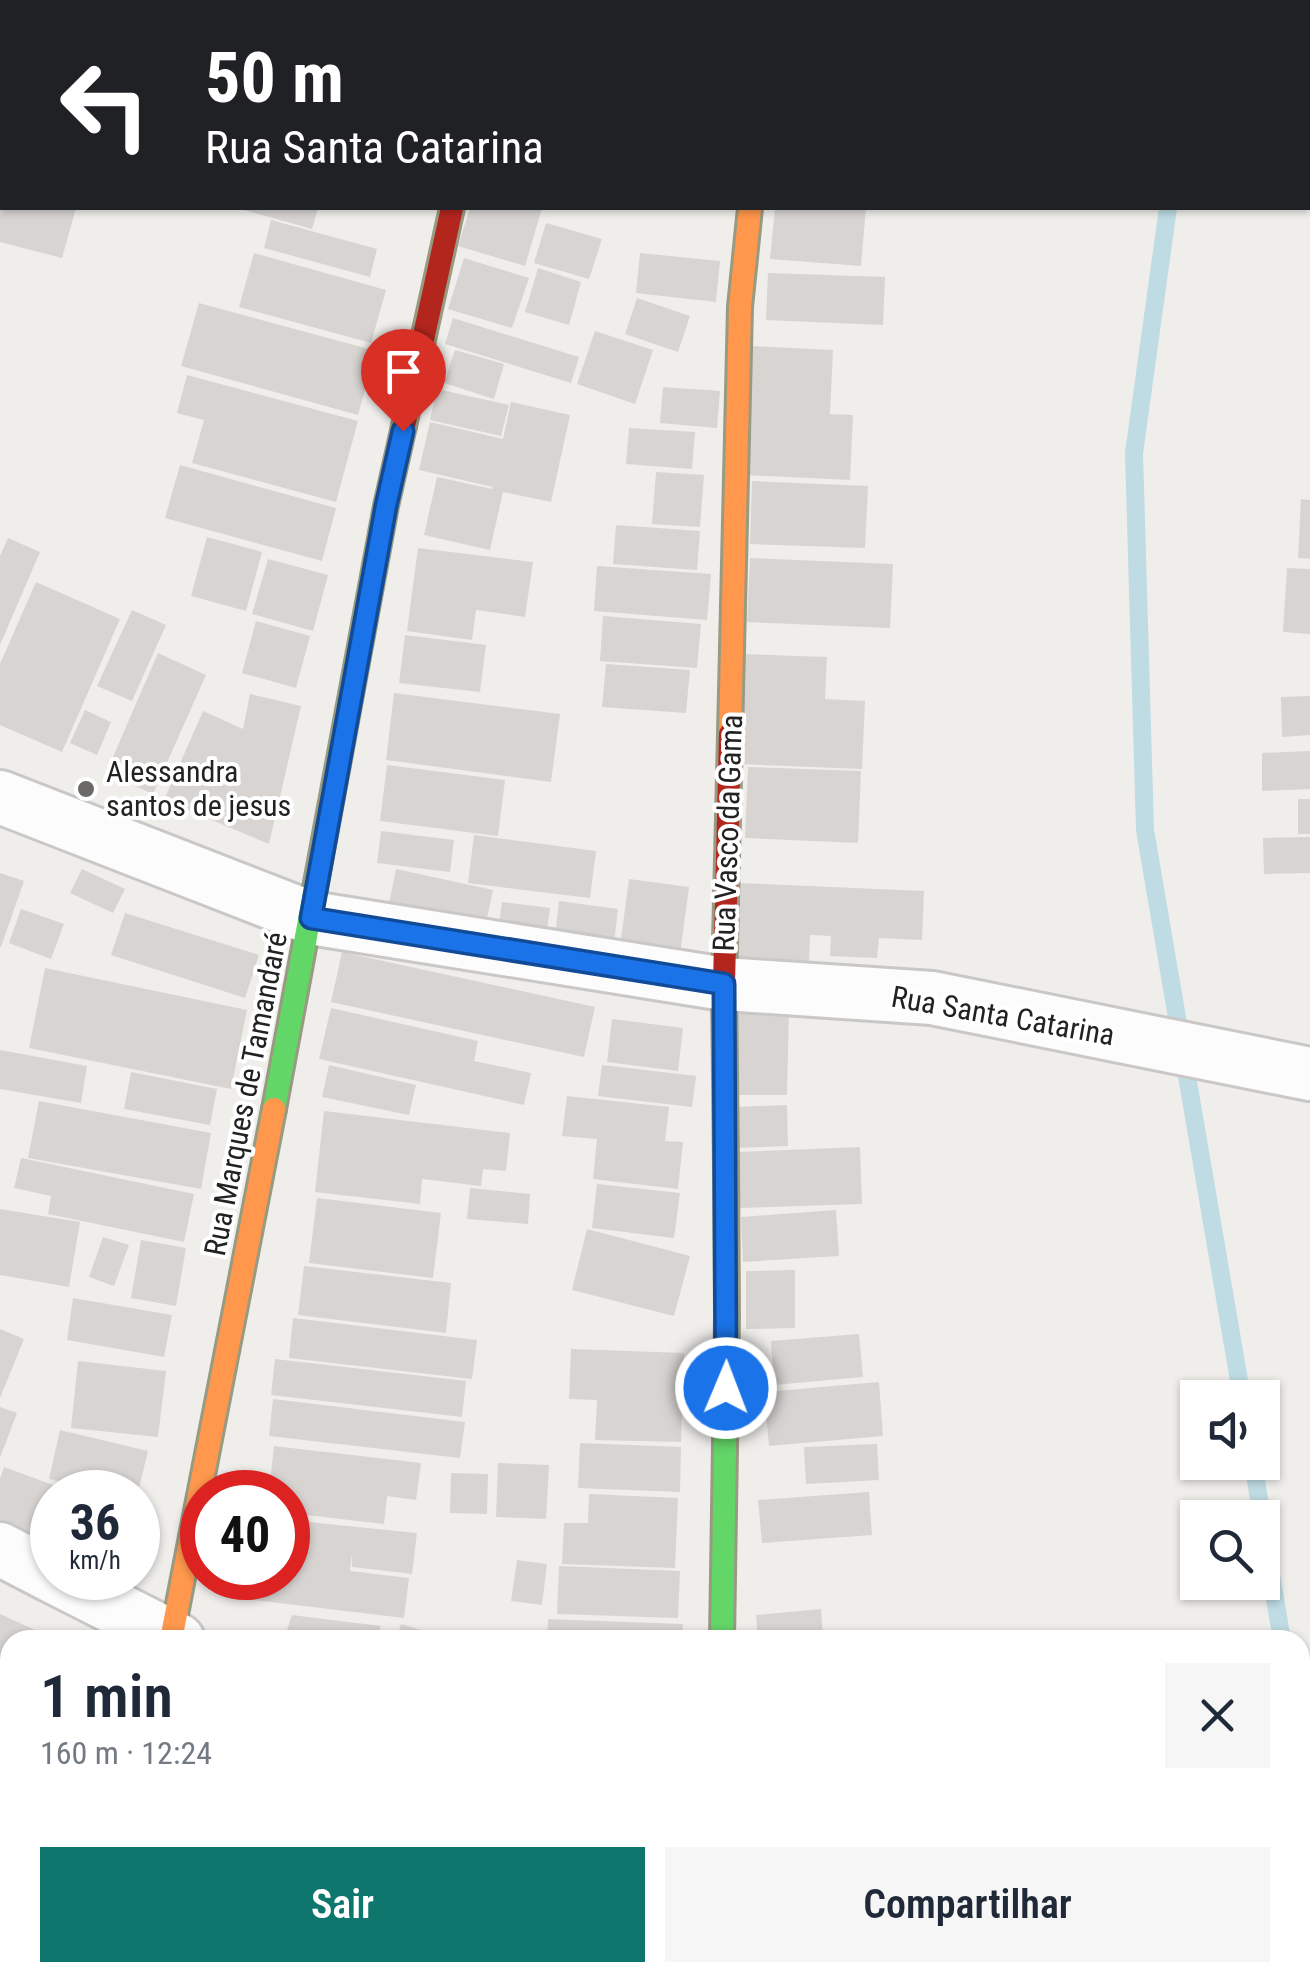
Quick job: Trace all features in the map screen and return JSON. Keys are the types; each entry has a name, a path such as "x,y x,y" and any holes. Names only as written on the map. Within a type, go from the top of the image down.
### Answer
{"street":[{"name":"Rua Marques de Tamandaré","path":"175,1630 386,506 452,210"},
{"name":"Rua Vasco da Gama","path":"722,1630 727,1317 724,984 740,306 750,210"},
{"name":"Rua Santa Catarina","path":"0,797 311,918 724,984 932,998 1310,1074"},
{"path":"0,1549 30,1565"},
{"path":"98,1600 156,1630"}],"building":[{"path":"0,210 75,210 62,258 0,242"},
{"path":"244,210 317,210 312,229"},
{"path":"469,210 541,210 525,266 458,246"},
{"path":"775,210 866,210 861,266 770,259"},
{"path":"271,220 377,249 370,277 264,248"},
{"path":"546,223 602,239 589,279 534,263"},
{"path":"254,253 386,290 371,343 239,307"},
{"path":"640,253 720,261 716,302 636,293"},
{"path":"464,258 529,278 512,328 448,309"},
{"path":"538,268 581,282 569,325 525,312"},
{"path":"768,273 885,277 883,325 766,320"},
{"path":"637,298 690,316 678,352 625,334"},
{"path":"199,303 376,351 358,415 181,366"},
{"path":"453,318 579,357 571,383 445,344"},
{"path":"595,331 653,350 635,404 577,384"},
{"path":"751,346 833,350 830,414 853,415 850,480 744,475"},
{"path":"455,350 504,364 494,399 444,383"},
{"path":"187,375 358,421 336,502 192,463 204,420 177,413"},
{"path":"663,387 720,391 717,428 660,423"},
{"path":"437,389 509,405 501,436 430,420"},
{"path":"511,402 570,415 551,502 503,492 490,550 424,535 437,477 493,487 419,470 430,422 503,439"},
{"path":"629,428 695,432 692,469 626,464"},
{"path":"180,465 336,508 322,561 165,518"},
{"path":"656,472 704,475 700,527 652,524"},
{"path":"752,481 868,486 865,548 750,544"},
{"path":"1301,499 1310,500 1310,559 1298,558"},
{"path":"616,525 700,531 697,570 613,564"},
{"path":"207,537 262,552 246,611 191,596"},
{"path":"8,538 40,552 0,645 0,556"},
{"path":"418,548 533,562 525,617 476,610 472,640 407,631"},
{"path":"750,558 893,564 890,628 747,622"},
{"path":"268,559 328,575 313,631 252,614"},
{"path":"597,566 711,574 707,620 594,611"},
{"path":"1287,568 1310,569 1310,634 1283,632"},
{"path":"36,582 120,619 62,752 0,725 0,664"},
{"path":"132,610 166,625 132,701 97,686"},
{"path":"603,616 701,624 697,668 600,661"},
{"path":"256,621 310,636 296,688 242,673"},
{"path":"405,635 486,645 480,692 399,683"},
{"path":"158,653 206,675 153,794 106,773"},
{"path":"743,654 827,657 825,699 865,701 862,769 738,764"},
{"path":"606,664 690,670 686,713 602,707"},
{"path":"394,693 560,714 551,782 386,760"},
{"path":"250,694 301,706 269,844 164,800 203,711 243,729"},
{"path":"1310,696 1310,735 1282,737 1281,697"},
{"path":"85,710 111,722 97,755 70,743"},
{"path":"1310,751 1310,789 1262,791 1262,753"},
{"path":"387,765 505,780 498,836 380,821"},
{"path":"748,767 861,771 858,843 745,838"},
{"path":"1298,799 1310,799 1310,834 1298,834"},
{"path":"381,831 454,840 450,872 377,863"},
{"path":"474,835 596,851 590,898 468,883"},
{"path":"1310,837 1310,873 1264,874 1263,838"},
{"path":"82,869 125,889 113,913 70,893"},
{"path":"396,869 493,890 483,937 386,918"},
{"path":"0,873 24,881 1,947 0,947"},
{"path":"629,879 689,887 680,954 620,946"},
{"path":"739,883 924,891 922,940 879,938 877,958 830,956 831,936 810,935 809,963 735,960"},
{"path":"559,901 618,909 614,943 555,936"},
{"path":"502,902 550,908 546,939 498,932"},
{"path":"21,909 64,924 51,959 9,943"},
{"path":"125,913 259,955 245,998 111,955"},
{"path":"342,952 595,1007 584,1057 331,1002"},
{"path":"45,968 247,1010 231,1089 29,1048"},
{"path":"736,1007 789,1008 787,1095 733,1095"},
{"path":"331,1008 478,1041 474,1061 531,1073 524,1105 319,1059"},
{"path":"612,1019 683,1028 678,1071 607,1062"},
{"path":"0,1050 87,1066 81,1103 0,1089"},
{"path":"329,1065 416,1085 409,1115 322,1097"},
{"path":"602,1065 696,1076 692,1107 598,1096"},
{"path":"131,1072 217,1089 210,1125 124,1109"},
{"path":"567,1096 669,1107 665,1141 683,1142 678,1189 593,1179 597,1139 562,1136"},
{"path":"39,1101 211,1133 201,1189 28,1158"},
{"path":"787,1105 788,1146 735,1148 734,1107"},
{"path":"324,1111 510,1133 506,1171 483,1169 481,1186 422,1179 420,1204 315,1192"},
{"path":"860,1147 862,1204 740,1208 739,1152"},
{"path":"21,1158 194,1194 184,1242 48,1214 51,1196 14,1188"},
{"path":"597,1184 680,1193 674,1238 592,1228"},
{"path":"470,1188 530,1194 528,1224 467,1219"},
{"path":"317,1198 441,1213 433,1278 309,1263"},
{"path":"0,1209 80,1222 69,1287 0,1275"},
{"path":"836,1210 839,1256 743,1262 741,1217"},
{"path":"587,1229 690,1256 674,1316 572,1290"},
{"path":"103,1237 129,1245 114,1286 89,1277"},
{"path":"141,1240 186,1248 176,1306 131,1298"},
{"path":"304,1266 451,1283 446,1333 298,1315"},
{"path":"795,1270 795,1328 746,1329 746,1271"},
{"path":"73,1298 172,1315 164,1357 67,1340"},
{"path":"293,1318 477,1340 472,1379 289,1358"},
{"path":"0,1329 24,1339 0,1398"},
{"path":"859,1334 863,1377 774,1385 771,1341"},
{"path":"571,1349 684,1353 681,1442 595,1440 597,1400 569,1399"},
{"path":"275,1359 466,1381 462,1417 271,1395"},
{"path":"78,1361 166,1371 158,1437 71,1428"},
{"path":"879,1382 883,1436 769,1446 764,1392"},
{"path":"273,1399 465,1422 460,1458 269,1436"},
{"path":"0,1407 17,1413 0,1458"},
{"path":"60,1430 148,1451 143,1470 51,1470"},
{"path":"580,1443 681,1447 680,1492 578,1488"},
{"path":"877,1444 879,1480 806,1484 804,1447"},
{"path":"274,1446 421,1463 416,1500 387,1496 384,1524 310,1516 310,1470 271,1470"},
{"path":"498,1463 549,1465 546,1519 496,1517"},
{"path":"4,1467 30,1477 30,1532 0,1520 0,1479"},
{"path":"451,1473 488,1474 487,1514 450,1513"},
{"path":"869,1492 872,1535 762,1543 758,1500"},
{"path":"589,1494 678,1498 675,1568 562,1564 564,1523 588,1523"},
{"path":"310,1522 417,1533 412,1574 352,1567 352,1553 350,1571 409,1578 404,1618 254,1600 310,1600"},
{"path":"517,1560 547,1564 542,1605 511,1601"},
{"path":"559,1566 680,1571 678,1618 557,1614"},
{"path":"821,1609 822,1630 757,1630 756,1615"},
{"path":"0,1614 35,1630 0,1630"},
{"path":"292,1615 381,1626 380,1630 287,1630"},
{"path":"548,1619 683,1624 683,1630 547,1630"},
{"path":"401,1624 421,1630 399,1630"}],"waterway":[{"path":"1168,210 1134,453 1145,830 1239,1380"},
{"path":"1256,1480 1259,1500"},
{"path":"1275,1600 1280,1630"}],"traffic: fast":[{"path":"274,1109 404,426"},
{"path":"722,1630 726,1166"}],"traffic: slow":[{"path":"730,734 740,307 750,210"},
{"path":"173,1630 274,1109"}],"traffic: jam":[{"path":"404,426 452,210"},
{"path":"726,1166 724,984 730,734"}],"place":[{"name":"Alessandra santos de jesus","path":"86,789"}],"route":[{"path":"403,431 311,918 724,984 726,1388"}]}
